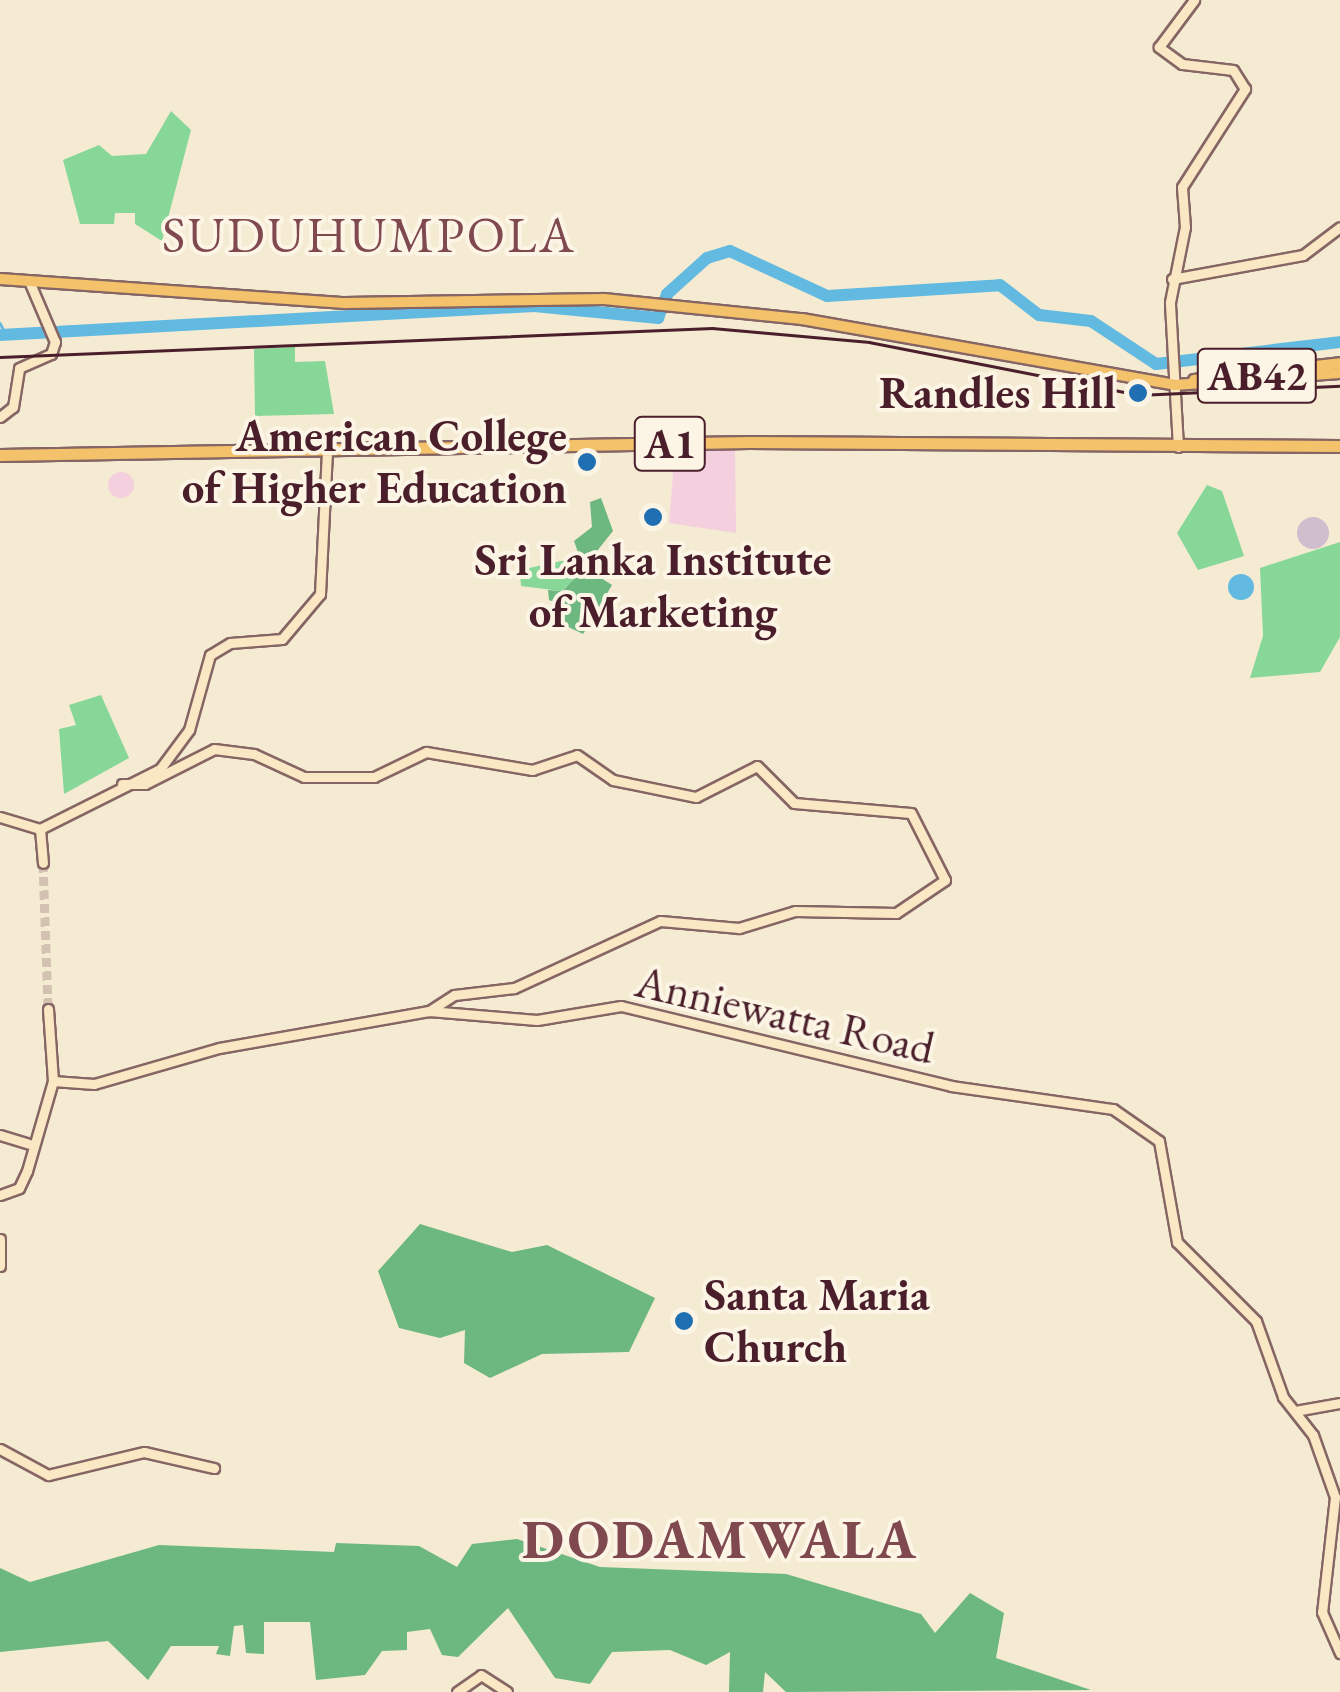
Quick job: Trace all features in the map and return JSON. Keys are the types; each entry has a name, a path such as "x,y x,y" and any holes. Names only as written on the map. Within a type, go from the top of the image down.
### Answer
{"highway":[{"name":"A1","path":"0,455 781,442 1178,450 1340,446"}],"main road":[{"name":"AB42","path":"0,279 346,303 555,297 666,305 836,324 1133,380 1340,373"},
{"name":"AB42","path":"1174,378 1340,364"}],"street":[{"path":"1178,450 1172,279 1185,227 1182,187 1244,89 1233,70 1182,64 1159,47 1194,0"},
{"path":"1172,279 1303,255 1340,228"},
{"path":"0,417 13,406 19,368 50,354 55,342 54,328 29,281"},
{"path":"0,817 40,829 66,823 122,784 146,777 189,730 210,654 230,643 282,638 320,594 327,452"},
{"path":"122,784 145,784 214,749 254,754 304,777 374,777 426,752 532,770 578,755 613,780 696,796 757,766 794,803 911,814 945,880 896,914 795,911 739,928 660,922 505,991 454,995 430,1012"},
{"path":"40,829 43,863"},
{"name":"Anniewatta Road","path":"53,1081 94,1084 219,1048 430,1012 538,1020 635,1007 951,1086 1075,1097 1127,1115 1159,1141 1177,1242 1256,1322 1296,1411"},
{"path":"0,1195 19,1188 29,1144 53,1081 48,1010"},
{"path":"0,1135 29,1144"},
{"path":"0,1239 0,1266"},
{"path":"1340,1403 1296,1411 1335,1496 1322,1612 1340,1652"},
{"path":"0,1449 48,1475 144,1452 214,1468"},
{"path":"457,1692 481,1676 507,1692"}],"shaded area":[{"path":"735,445 736,533 669,523 675,450"},
{"path":"121,472 130,476 134,485 130,494 121,498 112,494 108,485 112,476"},
{"path":"1313,517 1324,522 1329,533 1324,544 1313,549 1302,544 1297,533 1302,522"}],"green space":[{"path":"171,111 191,130 162,241 135,224 135,213 115,213 114,224 80,224 63,160 99,145 112,156 146,154"},
{"path":"295,347 295,362 325,361 334,414 255,416 254,349"},
{"path":"1207,485 1222,491 1244,556 1198,570 1177,533"},
{"path":"601,498 613,531 597,551 601,578 612,585 602,602 618,609 597,613 583,634 562,624 566,606 549,600 548,590 562,591 584,570 574,541 592,527 590,502"},
{"path":"1340,542 1340,637 1320,672 1250,678 1263,636 1260,568"},
{"path":"575,558 584,572 561,591 521,586 520,570"},
{"path":"101,695 129,758 64,794 59,729 76,725 69,705"},
{"path":"420,1224 512,1252 547,1245 655,1298 629,1352 542,1354 490,1378 464,1363 465,1330 440,1338 399,1328 378,1271"},
{"path":"517,1539 600,1567 786,1574 921,1614 935,1633 970,1593 1004,1613 996,1658 1091,1690 786,1692 765,1672 763,1692 729,1692 730,1652 706,1665 670,1650 612,1652 590,1684 555,1678 508,1608 458,1657 442,1655 430,1629 407,1632 407,1650 382,1651 365,1675 316,1680 310,1622 264,1622 264,1654 246,1653 243,1625 234,1626 230,1656 216,1654 219,1646 171,1646 148,1680 108,1641 0,1652 0,1568 30,1582 159,1545 334,1552 336,1543 419,1546 457,1567 472,1544"}],"water":[{"path":"1241,574 1250,578 1254,587 1250,596 1241,600 1232,596 1228,587 1232,578"}],"waterway":[{"path":"0,335 534,306 658,318 667,294 707,258 730,251 827,296 1000,285 1039,315 1091,321 1156,364 1340,342"},
{"path":"0,323 6,335"}],"tunnel":[{"path":"43,863 48,1009"}],"railway":[{"path":"0,357 712,328 869,342 1138,395 1340,386"}],"place":[{"name":"Randles Hill","path":"1138,393"},
{"name":"American College of Higher Education","path":"587,462"},
{"name":"Sri Lanka Institute of Marketing","path":"653,517"},
{"name":"Santa Maria Church","path":"684,1321"}],"district":[{"name":"SUDUHUMPOLA","path":"369,235"},
{"name":"DODAMWALA","path":"720,1539"}]}
